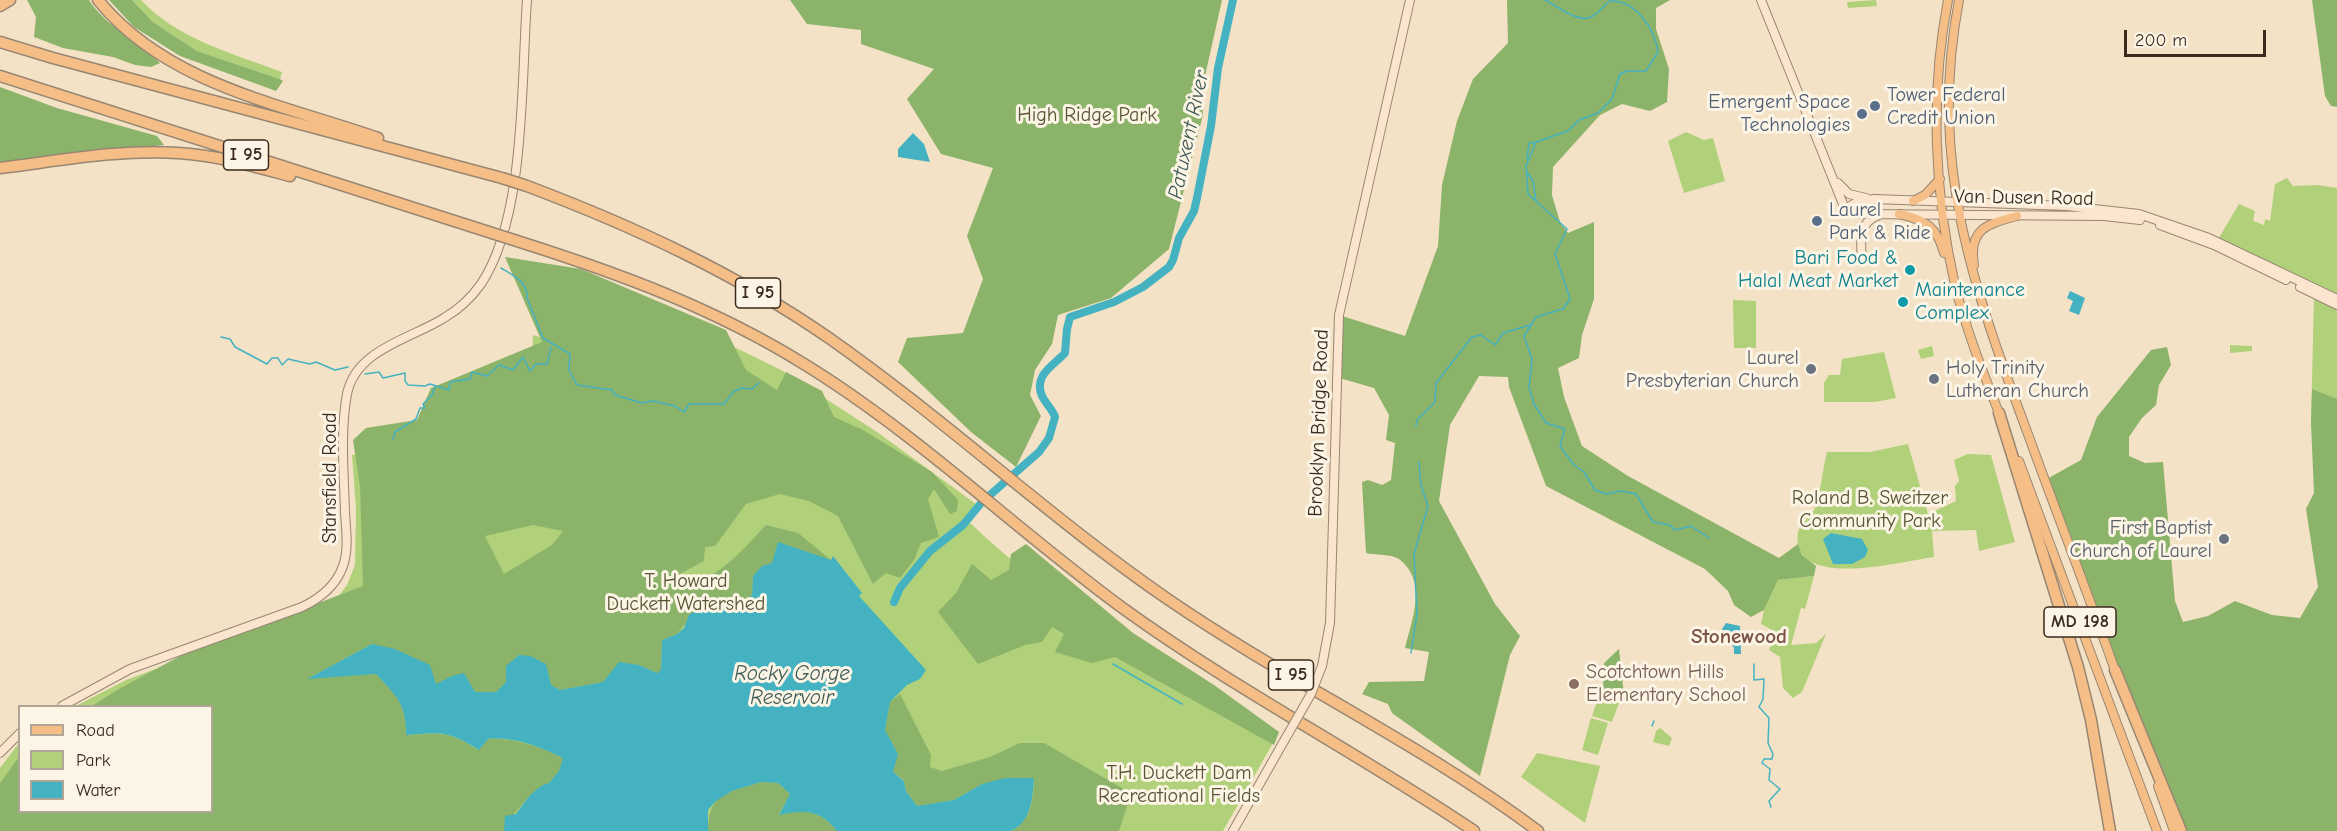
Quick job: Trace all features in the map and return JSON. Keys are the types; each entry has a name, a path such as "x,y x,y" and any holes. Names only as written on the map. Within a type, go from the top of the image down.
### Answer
{"highway":[{"path":"0,6 10,0"},
{"path":"98,0 141,43 186,71 443,162"},
{"name":"I 95","path":"0,42 64,62 527,186 631,228 747,287 855,357 1112,559 1187,611 1425,754 1538,831"},
{"name":"I 95","path":"0,76 617,273 728,321 844,390 1123,608 1191,655 1474,831"},
{"path":"0,168 106,155 179,153 243,164 401,204"},
{"path":"2000,413 2078,667 2097,750 2110,831"},
{"path":"2115,670 2181,831"}],"main road":[{"name":"MD 198","path":"1948,0 1937,96 1940,179 1951,266 1962,309 2157,831"},
{"name":"MD 198","path":"1959,0 1952,40 1948,93 1950,140 1957,203 1973,280 1987,324 2174,831"},
{"path":"1913,201 1925,195 1940,179"},
{"path":"1899,214 1922,220 1936,232 1962,309"},
{"path":"1987,324 1973,261 1973,243 1976,236 1987,225 2017,216"}],"street":[{"name":"Stansfield Road","path":"64,705 130,669 302,607 322,596 334,584 343,568 347,548 344,448 346,405 351,381 371,357 444,319 461,306 479,286 501,245 511,206 519,129 527,0"},
{"name":"Brooklyn Bridge Road","path":"1233,831 1311,694 1322,666 1330,623 1339,315 1410,0"},
{"path":"1761,0 1845,209"},
{"path":"1834,177 1849,194 1874,199"},
{"name":"Van Dusen Road","path":"1845,209 1857,202 1874,199 2091,207 2155,218 2209,238 2337,299"},
{"name":"Van Dusen Road","path":"1845,209 1856,214 2118,216 2157,224 2214,245 2337,305"},
{"path":"1862,261 1862,228 1871,218 1886,213"},
{"path":"0,753 18,735"}],"green space":[{"path":"27,0 89,0 113,26 160,63 151,67 135,65 113,57 63,48 34,37 36,17"},
{"path":"109,0 132,0 153,22 197,51 283,81 276,91 180,56 134,27"},
{"path":"132,0 141,0 171,25 207,44 282,72 280,79 197,51 153,22"},
{"name":"High Ridge Park","path":"790,0 1222,0 1201,94 1203,115 1169,249 1111,298 1058,315 1052,344 1035,370 1030,395 1041,416 1016,467 971,432 898,362 907,338 963,333 983,279 967,236 993,168 941,154 907,99 934,69 861,44 861,30 807,24"},
{"path":"1507,0 1670,0 1656,8 1656,29 1669,69 1667,102 1650,111 1622,104 1600,115 1553,167 1552,195 1560,222 1568,233 1594,222 1594,299 1582,335 1579,358 1558,368 1564,397 1582,446 1628,476 1779,558 1798,544 1802,555 1816,566 1814,576 1778,580 1764,610 1751,617 1734,605 1728,591 1705,569 1546,486 1509,387 1508,377 1479,376 1450,425 1439,501 1495,604 1520,636 1510,655 1480,776 1392,713 1388,704 1362,694 1369,682 1424,681 1429,652 1405,648 1416,601 1413,578 1408,568 1396,557 1366,553 1362,482 1368,480 1382,485 1391,480 1395,443 1386,440 1389,415 1374,388 1336,377 1339,315 1405,336 1438,246 1442,185 1457,121 1473,79 1508,43"},
{"path":"1876,0 1877,6 1848,8 1847,2"},
{"path":"2312,0 2337,0 2337,107 2331,106 2325,96"},
{"path":"0,87 57,108 157,136 164,145 0,162"},
{"path":"1686,132 1704,140 1713,138 1725,181 1684,193 1668,141"},
{"path":"2287,178 2293,186 2318,185 2337,188 2337,298 2217,241 2239,204 2255,211 2253,221 2264,225 2265,219 2270,221 2275,184"},
{"path":"505,257 581,269 726,330 746,370 777,390 786,372 822,391 834,417 863,430 932,472 958,500 957,511 950,514 934,489 928,499 939,537 921,543 914,560 900,578 886,573 873,584 838,516 809,501 780,494 746,504 715,546 705,547 704,561 678,575 686,586 710,576 730,562 766,525 798,533 831,560 779,562 761,570 753,576 752,595 739,604 705,608 689,619 677,634 662,640 661,671 657,673 639,665 603,682 560,690 551,685 506,682 496,692 475,692 452,676 436,685 372,644 309,678 376,674 399,701 406,724 406,735 451,736 478,750 487,739 516,741 564,758 559,771 549,784 537,790 523,803 504,831 0,831 0,783 18,758 18,813 213,813 213,705 94,705 182,655 363,586 360,486 353,440 366,428 417,420 431,388 542,342","holes":["533,525 563,531 552,545 504,574 485,536"]},
{"path":"2314,294 2337,305 2337,425 2311,424"},
{"path":"1733,300 1756,301 1756,348 1734,348"},
{"name":"T. Howard Duckett Watershed","path":"533,335 571,347 724,342 783,371 877,432 980,507 969,522 1040,583 1116,638 1273,743 1223,831 0,831 0,768 18,744 18,813 213,813 213,705 78,705 126,680 279,623 337,598 347,585 355,565 356,509 352,455 529,411"},
{"path":"2230,345 2252,346 2252,351 2230,353"},
{"path":"1932,346 1934,356 1921,359 1918,350"},
{"path":"2167,347 2171,365 2159,385 2156,405 2142,418 2129,437 2129,456 2145,463 2163,462 2175,601 2183,622 2208,616 2235,601 2272,615 2300,618 2318,587 2306,509 2314,493 2312,389 2337,399 2337,831 2181,831 2045,480 2081,460 2097,417 2151,350"},
{"path":"1884,352 1896,398 1875,402 1824,402 1824,383 1829,375 1840,375 1842,359"},
{"name":"Roland B. Sweitzer Community Park","path":"1908,444 1928,514 1956,501 1955,486 1959,481 1954,460 1968,454 1991,455 2015,542 1979,551 1976,530 1932,531 1934,557 1875,567 1851,568 1829,567 1811,562 1800,550 1798,532 1816,505 1827,452 1870,452"},
{"path":"1026,544 1133,633 1214,685 1279,732 1274,745 1115,657 1092,663 1055,652 1064,634 1052,627 1042,642 1025,645 978,664 938,612 956,593 972,564 991,580 1009,570 1011,554"},
{"path":"1814,576 1805,609 1801,608 1791,645 1816,643 1826,634 1802,692 1793,698 1783,688 1780,657 1769,650 1776,632 1761,624 1764,610 1778,580"},
{"path":"1619,649 1624,695 1603,689 1604,663"},
{"path":"1600,693 1620,700 1612,722 1592,716"},
{"path":"900,694 931,755 930,767 942,771 990,757 1020,743 1044,743 1127,791 1129,800 1119,831 1010,831 1023,822 1027,816 1032,801 1034,778 982,784 954,800 917,806 906,791 904,780 893,772 885,730 890,702"},
{"path":"1591,718 1608,723 1598,755 1582,750"},
{"path":"1660,728 1672,738 1669,746 1653,742 1656,731"},
{"path":"1537,753 1600,766 1585,823 1521,777"},
{"path":"760,782 778,783 790,794 779,814 804,812 818,815 837,831 708,831 709,818 716,801 730,792"}],"water":[{"path":"913,133 924,144 930,162 898,157 898,149"},
{"path":"2070,291 2085,298 2079,315 2069,311 2073,301 2067,298"},
{"path":"1831,533 1862,539 1868,550 1865,557 1852,564 1833,564 1823,539"},
{"name":"Rocky Gorge Reservoir","path":"778,542 831,560 833,556 862,593 859,596 926,670 920,679 907,685 890,702 885,730 898,754 893,772 904,781 906,791 917,806 954,800 982,784 1005,778 1034,778 1030,809 1017,827 1010,831 837,831 824,819 811,813 796,812 779,815 790,794 778,783 761,782 732,791 716,801 708,810 708,831 504,831 505,816 516,814 535,791 549,783 559,771 563,758 536,746 507,739 488,739 479,750 444,734 406,735 406,724 399,701 376,674 307,679 372,644 395,649 430,665 436,684 464,673 475,692 496,692 506,682 506,666 519,655 530,656 546,664 551,685 560,690 603,682 619,662 639,665 657,673 661,670 662,640 677,634 684,628 689,615 699,609 739,604 752,595 753,576 762,566 772,563"},
{"path":"1726,623 1740,626 1741,654 1734,654 1734,648 1722,629"}],"waterway":[{"name":"Patuxent River","path":"894,602 900,588 930,551 963,525 982,502 1039,452 1049,438 1055,417 1042,396 1040,382 1046,371 1065,353 1070,317 1114,302 1143,287 1169,267 1173,260 1179,238 1194,211 1211,126 1218,68 1233,0"},
{"path":"1545,0 1579,18 1591,17 1610,1 1628,5 1648,25 1658,52 1646,71 1627,71 1620,74 1612,99 1598,113 1579,120 1568,131 1536,142 1526,166 1528,194 1567,229 1555,254 1570,299 1563,309 1536,317 1524,336 1532,359 1529,387 1534,404 1546,423 1565,429 1560,446 1573,464 1584,472 1595,490 1606,494 1621,491 1636,494 1653,522 1670,525 1675,530 1691,526 1709,538"},
{"path":"1527,159 1529,143 1536,142"},
{"path":"1527,172 1533,181 1536,201"},
{"path":"501,268 522,283 543,338 570,354 569,370 577,385 612,390 615,395 642,403 653,401 675,406 684,412 689,404 724,404 733,392 741,388 752,389 759,383"},
{"path":"1416,426 1417,420 1435,402 1436,383 1472,337 1481,335 1495,345 1503,333 1530,325"},
{"path":"221,337 230,339 235,347 267,364 272,358 278,358 282,365 288,359 310,364 316,362 335,370 348,367"},
{"path":"365,374 379,372 383,378 405,373 405,381 408,385 430,384 449,390 450,382 470,379 472,372 487,376 499,365 513,370 523,357 530,371 536,364 547,364 551,347"},
{"path":"393,439 395,432 416,419 420,408 425,408 423,404 432,395 435,386"},
{"path":"1411,653 1417,614 1414,554 1428,506 1421,485 1419,462"},
{"path":"1113,664 1182,704"},
{"path":"1754,664 1754,680 1764,679 1763,699 1759,707 1769,718 1768,743 1773,754 1772,759 1764,759 1762,763 1770,769 1769,780 1780,789 1769,801 1771,807"},
{"path":"1652,726 1654,721"}],"place":[{"name":"Tower Federal Credit Union","path":"1875,106"},
{"name":"Emergent Space Technologies","path":"1862,114"},
{"name":"Laurel Park & Ride","path":"1817,221"},
{"name":"Bari Food & Halal Meat Market","path":"1910,270"},
{"name":"Maintenance Complex","path":"1903,302"},
{"name":"Laurel Presbyterian Church","path":"1811,369"},
{"name":"Holy Trinity Lutheran Church","path":"1934,379"},
{"name":"First Baptist Church of Laurel","path":"2224,539"},
{"name":"Scotchtown Hills Elementary School","path":"1574,684"}],"district":[{"name":"Stonewood","path":"1739,637"}],"park label":[{"name":"T.H. Duckett Dam Recreational Fields","path":"1179,784"}]}
